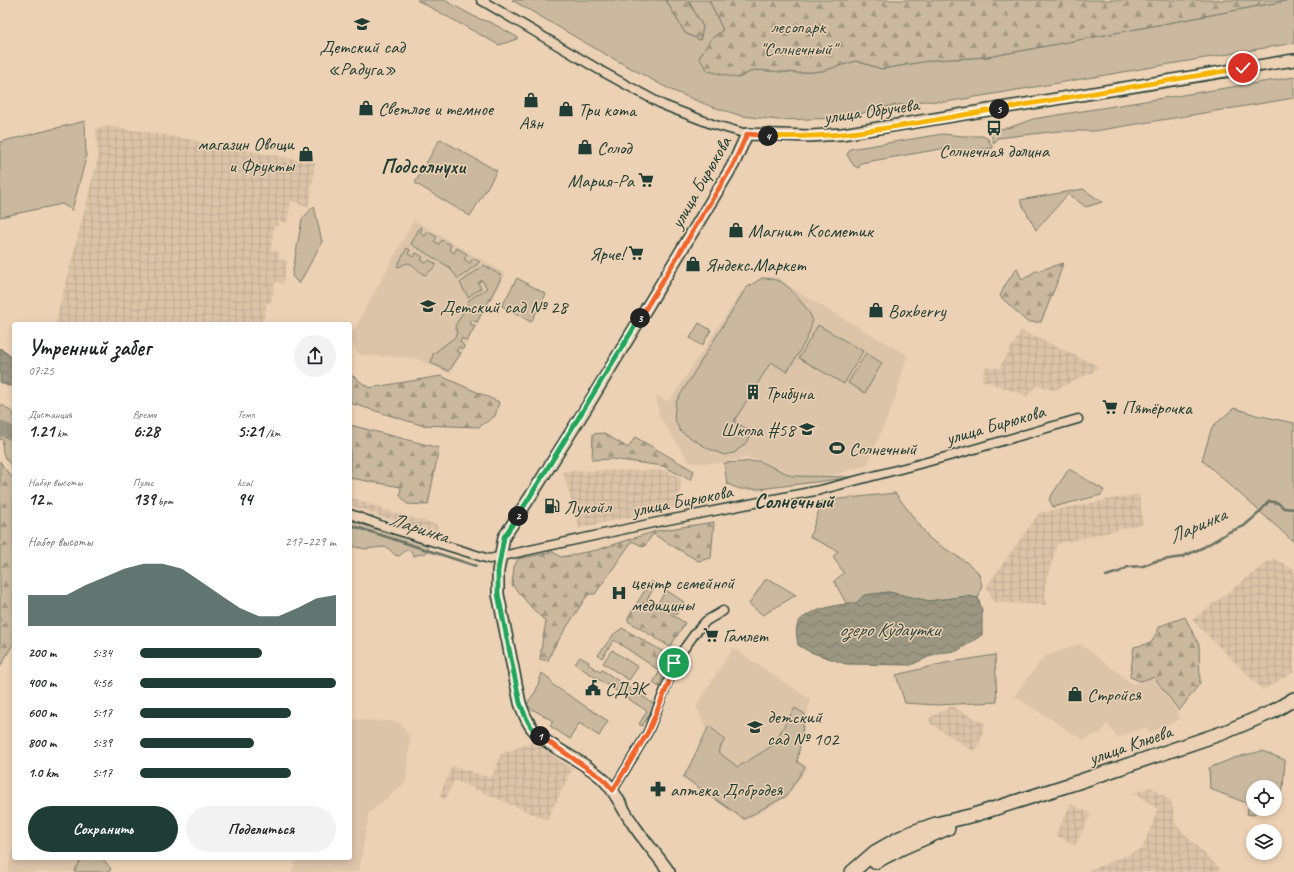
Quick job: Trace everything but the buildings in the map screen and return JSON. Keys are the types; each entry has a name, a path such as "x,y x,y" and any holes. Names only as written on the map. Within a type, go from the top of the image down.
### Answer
{"main road":[{"name":"улица Клюева","path":"852,872 868,857 898,839 936,824 974,815 1078,782 1225,732 1272,712 1294,700"},
{"name":"улица Клюева","path":"855,872 902,848 974,815"}],"street":[{"name":"улица Обручева","path":"481,0 603,72 663,105 712,124 747,134 794,136 842,134 1294,60"},
{"name":"улица Бирюкова","path":"669,872 657,854 630,820 613,790 602,778 537,734 524,715 520,703 498,594 498,571 504,537 590,401 733,165 747,134"},
{"name":"улица Бирюкова","path":"500,556 653,523 820,490 957,454 1078,418"},
{"path":"352,515 489,559 500,556"},
{"path":"613,790 648,732 678,657 706,621 723,611"}],"shaded area":[{"path":"106,126 165,135 315,163 311,196 308,207 291,201 287,223 279,221 278,226 274,226 271,251 279,252 279,259 287,261 283,284 275,282 271,303 267,303 263,322 56,322 98,158 96,128"},
{"name":"Детский сад № 28","path":"414,220 506,274 450,374 415,358 359,355 352,343 352,333"},
{"path":"762,277 778,278 801,294 907,355 895,400 867,465 827,477 794,478 759,460 744,458 718,463 690,463 659,416 656,395 666,401 671,399 742,291"},
{"path":"1021,331 1098,366 1093,372 1055,390 1036,386 1027,396 982,380 985,367 999,368"},
{"path":"666,470 681,479 679,506 579,528 563,471"},
{"path":"1139,494 1143,524 1057,544 1045,585 1046,605 993,602 987,586 1039,513"},
{"path":"352,498 382,509 438,525 436,533 379,516 352,506"},
{"path":"1273,558 1294,569 1294,672 1263,690 1192,620"},
{"path":"1080,644 1133,684 1153,678 1181,719 1149,733 1146,727 1117,738 1107,723 1102,732 1083,740 1014,696 1044,657"},
{"name":"детский сад № 102","path":"733,648 810,699 798,760 808,767 786,798 745,821 681,778 708,735 696,706"},
{"path":"952,706 985,724 975,752 928,722 929,718"},
{"path":"352,719 399,722 410,737 406,782 369,813 359,872 291,872 296,860 352,860"},
{"path":"533,742 572,769 547,820 454,780 446,799 439,797 452,766 491,778 501,754"},
{"path":"1151,787 1171,801 1176,825 1220,869 1218,872 1085,872 1142,849 1158,809 1134,793"},
{"path":"1071,804 1091,814 1075,845 1055,835"},
{"path":"12,854 12,860 104,860 111,869 109,872 9,872 10,858"}],"green space":[{"path":"417,0 444,0 477,18 492,23 517,37 517,39 499,45"},
{"path":"512,0 666,0 685,33 700,40 703,27 688,0 709,0 723,30 711,39 738,78 754,70 799,73 822,71 856,61 882,69 934,60 988,57 1290,0 1294,0 1294,43 946,102 924,101 878,108 854,116 842,118 778,120 742,116 710,106 671,90 603,53"},
{"name":"лесопарк \"Солнечный\"","path":"666,0 688,0 703,27 700,40 685,33"},
{"name":"лесопарк \"Солнечный\"","path":"709,0 1290,0 988,57 934,60 882,69 856,61 822,71 799,73 754,70 738,78 708,71 699,58 711,39 723,30"},
{"path":"1294,77 1294,98 1095,131 1059,131 997,138 994,144 989,131 1011,127 1033,119"},
{"path":"85,121 86,158 72,210 62,204 0,217 0,142"},
{"path":"943,134 983,136 988,139 993,148 955,153 952,147 860,163 859,168 854,166 847,155 850,149"},
{"path":"440,139 497,171 470,216 415,183"},
{"path":"1083,189 1102,202 1086,207 1068,194 1036,230 1020,200"},
{"path":"314,206 322,242 299,284 292,276 302,219"},
{"path":"420,227 422,228 420,233 425,236 428,232 437,237 434,241 439,244 442,240 451,245 449,249 454,253 457,248 467,254 464,259 470,263 473,258 480,262 458,279 449,267 411,244"},
{"path":"407,248 410,250 408,254 414,257 416,253 423,257 421,260 426,263 429,260 436,264 436,266 425,275 408,263 400,267 397,266"},
{"path":"1063,263 1041,322 1027,322 1000,296 1005,285 1017,268 1022,280 1034,272"},
{"path":"484,265 502,276 486,306 482,303 480,307 483,310 477,322 472,320 470,324 475,326 467,341 462,338 460,342 464,346 463,349 459,347 456,351 461,353 449,371 431,363 433,354 455,337 457,332 455,326 469,300 487,288 482,280 478,283 481,288 468,297 460,283"},
{"path":"517,278 546,294 531,322 502,306"},
{"path":"762,278 777,280 785,284 803,304 812,319 812,324 810,331 787,372 771,362 734,421 753,433 745,444 734,453 724,455 707,448 680,431 674,417 676,402 746,288"},
{"path":"699,323 711,330 702,346 690,338"},
{"path":"818,325 863,351 844,384 799,358"},
{"path":"866,353 882,363 865,393 848,383"},
{"path":"352,375 369,388 441,376 499,402 495,416 479,427 421,425 352,404"},
{"path":"0,405 4,406 12,412 12,466 3,452 3,440 0,439"},
{"path":"1234,408 1256,415 1294,423 1294,542 1202,460 1212,427"},
{"path":"352,426 439,448 428,505 407,504 400,495 401,487 352,478"},
{"path":"604,433 628,448 635,437 694,471 690,480 663,466 612,459 592,460 593,434"},
{"path":"0,461 12,477 12,646 0,667"},
{"path":"759,461 792,476 855,477 760,489 740,489 727,484 724,463"},
{"path":"1069,469 1104,490 1101,495 1053,507 1049,499"},
{"path":"895,493 930,539 966,562 978,572 982,585 978,598 967,596 929,601 889,592 865,595 856,603 846,603 834,581 844,573 833,557 838,551 810,537 822,501"},
{"path":"352,519 428,545 426,553 413,556 411,551 406,550 399,556 395,555 388,548 383,547 366,549 352,546"},
{"path":"714,522 711,558 698,561 653,534 644,547 632,541 595,594 589,594 584,600 553,649 548,661 540,659 546,622 512,585 514,567 518,559 553,552 561,557 597,550 656,531"},
{"path":"765,580 771,580 796,595 763,615 749,604"},
{"path":"651,581 656,585 647,599 685,623 670,647 628,621 628,617"},
{"path":"666,590 684,602 676,615 658,603"},
{"path":"1185,617 1199,645 1200,683 1179,711 1154,677 1140,681 1130,677 1134,647 1151,643 1160,626"},
{"path":"622,628 664,652 668,661 659,687 653,683 660,671 614,640 602,658 598,655 614,634"},
{"path":"612,650 638,667 629,680 603,663"},
{"path":"995,655 997,702 937,705 905,703 896,675 945,663"},
{"path":"580,657 589,662 588,664 600,672 602,670 654,704 650,714 642,726 639,724 647,711 575,664"},
{"path":"542,673 550,679 553,685 608,721 599,736 579,723 570,739 550,726 553,721 527,706 528,702 536,691"},
{"path":"795,708 805,714 797,762 805,767 786,796 744,819 684,777 709,726 725,739 718,752 738,767 772,746"},
{"path":"1262,751 1285,760 1282,791 1282,780 1246,780 1246,803 1210,789 1209,768 1234,758"},
{"path":"81,860 104,860 111,869 109,872 74,872"}],"water":[{"path":"0,348 12,357 12,385 8,386 0,382"},
{"name":"озеро Кудаутки","path":"889,592 929,601 967,596 978,598 982,610 982,635 957,651 937,653 911,665 846,664 810,652 798,645 796,631 798,623 808,615 824,608 856,603 864,595"}],"waterway":[{"name":"Ларинка","path":"0,428 12,433"},
{"name":"Ларинка","path":"1106,576 1119,572 1128,567 1143,566 1156,561 1182,557 1204,547 1229,532 1244,526 1259,513 1269,501 1278,503 1284,508 1294,509"},
{"name":"Ларинка","path":"352,526 476,566"}],"place":[{"name":"Детский сад «Радуга»","path":"362,24"},
{"name":"Аян","path":"531,100"},
{"name":"Светлое и темное","path":"366,108"},
{"name":"Три кота","path":"566,109"},
{"name":"Солнечная долина","path":"994,128"},
{"name":"Солод","path":"585,147"},
{"name":"магазин Овощи и Фрукты","path":"306,154"},
{"name":"Мария-Ра","path":"646,180"},
{"name":"Магнит Косметик","path":"736,230"},
{"name":"Ярче!","path":"636,253"},
{"name":"Яндекс.Маркет","path":"693,264"},
{"name":"Детский сад № 28","path":"428,306"},
{"name":"Boxberry","path":"876,310"},
{"name":"Трибуна","path":"753,392"},
{"name":"Пятёрочка","path":"1110,407"},
{"name":"Школа #58","path":"807,429"},
{"name":"Солнечный","path":"837,448"},
{"name":"Лукойл","path":"552,506"},
{"name":"центр семейной медицины","path":"619,593"},
{"name":"Гамлет","path":"711,635"},
{"name":"СДЭК","path":"593,688"},
{"name":"Стройся","path":"1075,694"},
{"name":"детский сад № 102","path":"755,727"},
{"name":"аптека Добродея","path":"658,789"}],"district":[{"name":"Подсолнухи","path":"423,166"},
{"name":"Солнечный","path":"794,501"}],"route":[{"path":"674,663 668,685 648,732 613,790 602,778 537,734 524,715 520,703 498,594 498,571 500,556 504,537 588,405 733,165 747,134 778,136 842,134 1243,68"}]}
